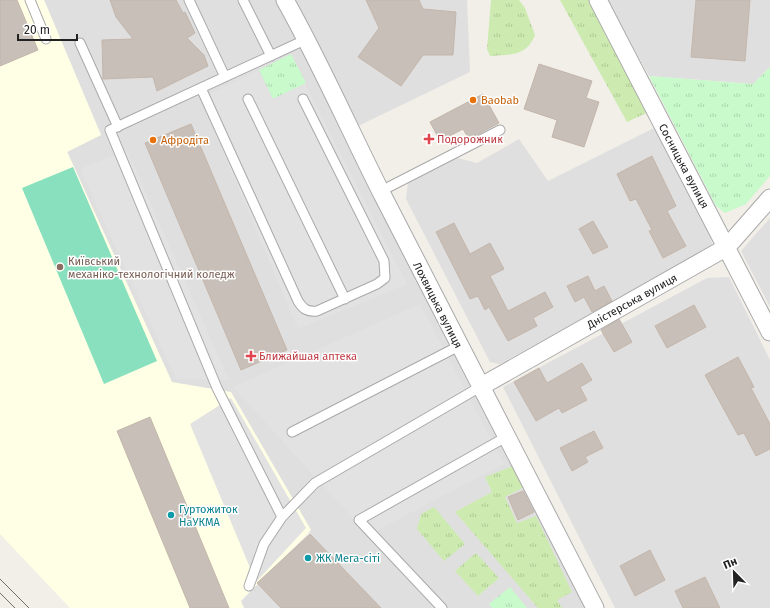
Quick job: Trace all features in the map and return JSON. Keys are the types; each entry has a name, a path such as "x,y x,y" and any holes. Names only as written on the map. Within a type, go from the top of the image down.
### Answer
{"street":[{"name":"Лохвицька вулиця","path":"285,0 307,39 459,346 595,608"},
{"name":"Сосницька вулиця","path":"598,0 770,332"},
{"name":"Дністерська вулиця","path":"480,387 727,247 770,198"}],"lane":[{"path":"30,0 46,39"},
{"path":"189,0 226,77"},
{"path":"242,0 271,56"},
{"path":"282,517 217,388 110,130 307,39"},
{"path":"80,43 118,127"},
{"path":"201,88 302,308 308,312 317,311 377,284 385,278 385,269 384,261 303,99"},
{"path":"248,99 345,299"},
{"path":"381,191 500,130"},
{"path":"292,432 459,346"},
{"path":"249,586 264,544 282,517 315,483 480,387"},
{"path":"442,608 359,520 506,437"}],"shaded area":[{"name":"Київський механіко-технологічний коледж","path":"0,0 44,0 101,135 67,152 172,382 231,392 311,530 241,601 244,608 70,608 0,534"},
{"path":"44,0 279,0 595,608 244,608 240,601 310,534 231,393 172,383 67,151 101,135"},
{"path":"292,0 467,0 470,72 356,127"},
{"path":"608,0 770,0 770,67 753,84 649,76"},
{"path":"258,71 273,99 305,84 407,284 298,329 200,98"},
{"path":"658,126 709,226 713,249 500,364 490,362 406,199 408,182 454,157 477,163 519,139 548,181"},
{"path":"127,150 229,380 176,379 80,169"},
{"path":"770,218 770,307 741,251"},
{"path":"729,277 770,360 770,608 615,608 503,387 707,278"},
{"path":"420,304 504,464 368,535 233,387"},
{"path":"231,398 306,528 256,582 190,424"}],"green space":[{"path":"491,0 519,0 525,8 535,35 527,47 522,51 511,54 490,56 487,49"},
{"path":"560,0 592,0 653,110 627,122"},
{"path":"291,54 306,83 273,99 259,70"},
{"path":"770,67 770,176 746,204 725,213 716,206 649,76 753,84"},
{"path":"73,167 157,361 104,384 22,188"},
{"path":"513,466 524,487 505,497 517,523 536,516 572,592 557,600 562,608 538,608 455,512 492,492 485,477"},
{"path":"434,507 465,544 444,561 417,529 421,514"},
{"path":"476,553 499,578 478,596 455,571"},
{"path":"510,587 527,608 492,608 489,604"}],"building":[{"path":"0,0 17,0 38,50 0,66"},
{"path":"110,0 176,0 183,13 185,12 195,33 187,38 204,55 208,66 157,91 153,77 103,79 102,40 133,39 116,17"},
{"path":"366,0 419,0 423,9 456,12 453,55 423,55 401,86 358,57 379,28"},
{"path":"696,0 750,0 745,61 691,57"},
{"path":"539,64 592,81 586,98 599,102 584,147 552,137 557,120 524,109"},
{"path":"483,94 499,123 469,139 463,129 440,141 430,122"},
{"path":"191,124 287,350 241,370 145,143"},
{"path":"652,156 676,206 667,211 686,246 663,258 649,231 652,230 636,199 630,201 617,174"},
{"path":"593,221 608,247 593,254 579,229"},
{"path":"454,223 470,254 490,243 504,269 490,276 508,311 545,292 553,307 533,318 537,326 508,341 489,307 485,310 478,296 470,299 436,232"},
{"path":"588,276 595,291 604,286 612,301 592,312 584,297 575,302 567,286"},
{"path":"694,305 706,327 667,348 655,326"},
{"path":"619,319 632,342 614,352 601,330"},
{"path":"738,357 754,387 751,388 770,424 770,449 756,456 744,433 738,435 705,375"},
{"path":"582,363 592,380 580,387 587,400 562,413 559,408 536,421 514,382 539,368 547,383"},
{"name":"Гуртожиток НаУКМА","path":"150,417 229,608 190,608 117,431"},
{"path":"594,431 603,448 585,457 588,462 572,471 560,448"},
{"path":"523,491 534,512 518,520 508,497"},
{"name":"ЖК Мега-сіті","path":"310,534 381,608 281,608 257,583"},
{"path":"650,550 665,580 635,596 620,566"},
{"path":"705,577 720,608 683,608 675,591"}],"tram line":[{"path":"0,579 29,608"},
{"path":"0,593 15,608"}],"place":[{"name":"Baobab","path":"473,100"},
{"name":"Подорожник","path":"429,139"},
{"name":"Афродіта","path":"153,140"},
{"name":"Київський механіко-технологічний коледж","path":"60,267"},
{"name":"Ближайшая аптека","path":"251,356"},
{"name":"Гуртожиток НаУКМА","path":"171,515"},
{"name":"ЖК Мега-сіті","path":"308,558"}]}
